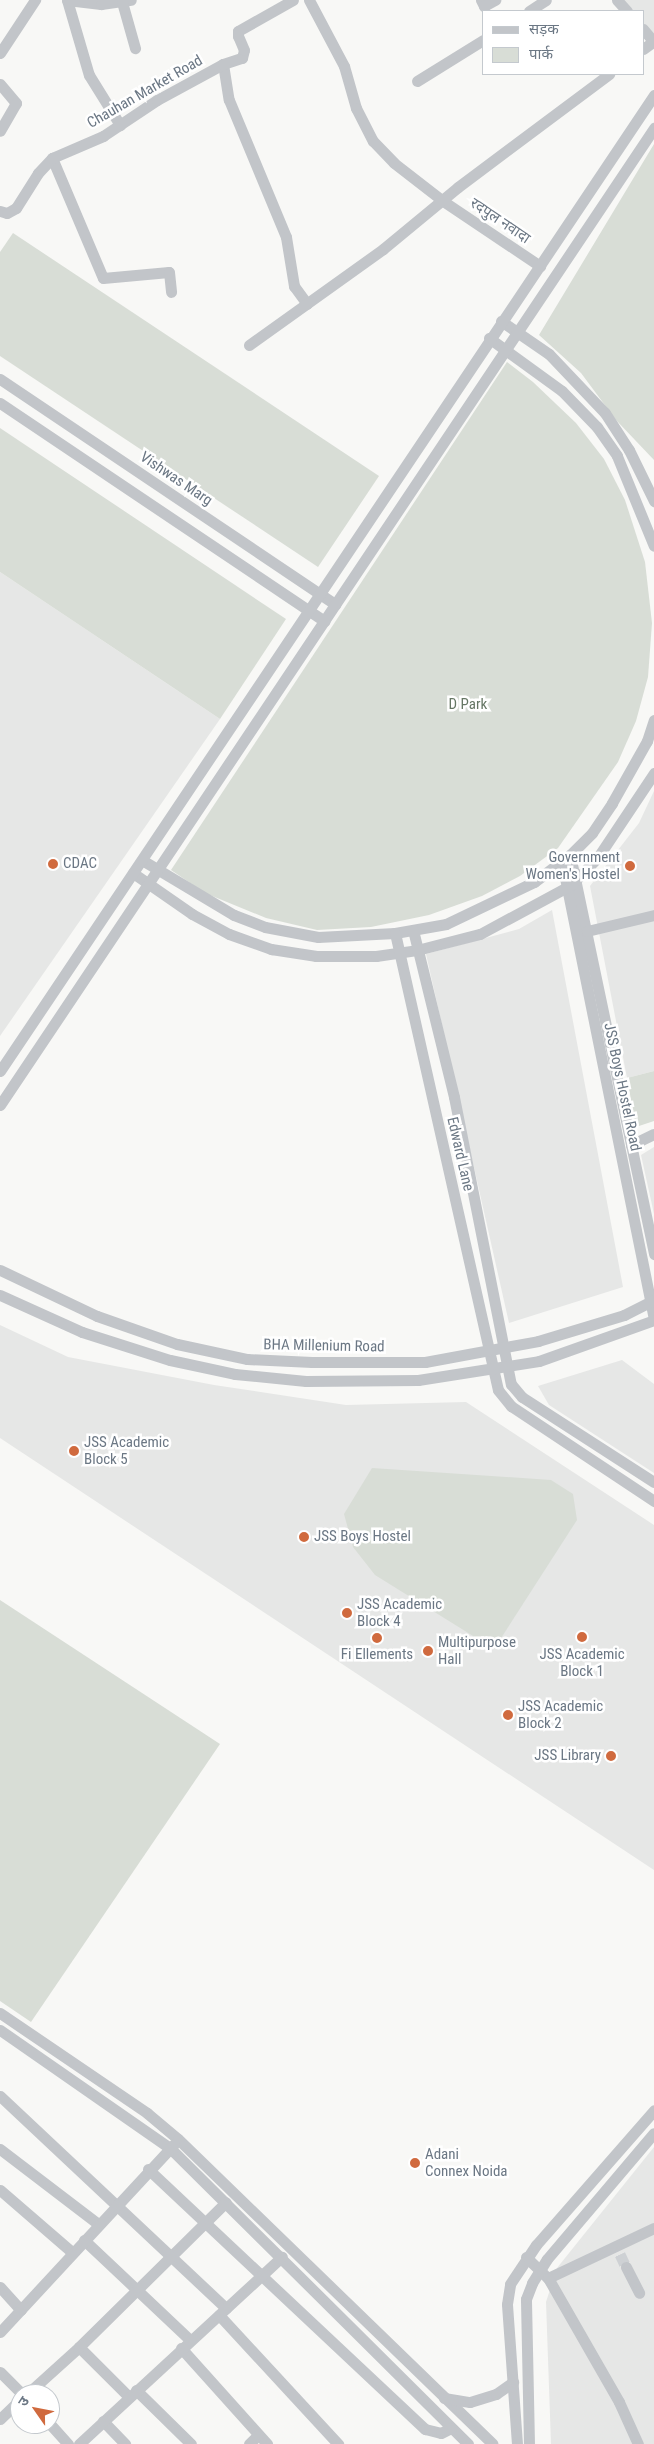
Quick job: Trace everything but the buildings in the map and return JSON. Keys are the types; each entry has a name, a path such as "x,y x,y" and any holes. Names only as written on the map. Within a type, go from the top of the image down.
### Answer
{"street":[{"path":"0,53 35,0"},
{"path":"67,0 82,4 127,1 135,48"},
{"path":"67,0 89,75 120,125"},
{"name":"Chauhan Market Road","path":"0,211 7,213 16,208 38,172 52,158 103,136 223,64 242,58 244,54 238,36 243,26 293,0"},
{"name":"रदपुल नवादा","path":"309,0 344,66 356,108 373,141 394,163 443,201 540,266"},
{"path":"481,0 484,6 495,0"},
{"path":"530,10 546,0"},
{"path":"644,30 654,41"},
{"path":"417,81 482,41"},
{"path":"223,64 230,100 286,237 294,286 307,304"},
{"path":"250,345 307,304 608,75"},
{"path":"0,84 16,102 0,131"},
{"path":"0,1071 489,338 540,266 654,95"},
{"path":"0,1104 654,128"},
{"path":"52,158 103,278 169,272 171,292"},
{"path":"501,321 549,354 606,413 629,450 654,501"},
{"path":"489,338 562,391 597,426 617,456 654,546"},
{"name":"Vishwas Marg","path":"0,379 335,604"},
{"path":"0,403 324,621"},
{"path":"142,860 234,915 265,927 318,937 395,933 446,924 534,882 566,859 592,833 652,732"},
{"path":"133,873 192,914 229,934 270,949 316,956 399,953 417,950 480,934 566,889 576,880 629,814 654,773"},
{"path":"612,802 629,814"},
{"name":"JSS Boys Hostel Road","path":"566,859 576,880 654,1254"},
{"name":"JSS Boys Hostel Road","path":"566,859 566,889 652,1301 654,1319"},
{"path":"587,931 654,915"},
{"name":"Edward Lane","path":"413,930 454,1097 508,1372"},
{"name":"Edward Lane","path":"395,933 498,1390 511,1406 654,1501"},
{"path":"612,1111 624,1108"},
{"path":"631,1144 654,1134"},
{"name":"BHA Millenium Road","path":"0,1270 97,1316 177,1344 247,1359 425,1362 538,1341 624,1315 652,1301"},
{"path":"0,1295 82,1332 170,1360 235,1374 306,1381 418,1380 493,1368 508,1372 654,1319"},
{"path":"508,1372 522,1397 654,1482"},
{"path":"0,2013 147,2113 178,2139 443,2398 493,2444"},
{"path":"0,2030 170,2148 282,2257 468,2444"},
{"path":"0,2096 171,2255 223,2311 338,2444"},
{"path":"517,2444 508,2298 510,2284 526,2257 654,2110"},
{"path":"529,2444 526,2299 538,2271 654,2133"},
{"path":"0,2332 74,2253 116,2204 178,2139"},
{"path":"0,2149 98,2224"},
{"path":"148,2170 425,2429 441,2433 451,2428"},
{"path":"0,2190 74,2253"},
{"path":"38,2384 79,2347 226,2202"},
{"path":"548,2278 618,2250 654,2228"},
{"path":"84,2240 137,2290 185,2344 267,2444"},
{"path":"79,2444 185,2344 282,2257"},
{"path":"526,2257 538,2271 548,2278 618,2402 638,2444"},
{"path":"626,2267 639,2293"},
{"path":"0,2287 21,2310"},
{"path":"79,2347 191,2444"},
{"path":"0,2372 12,2384"},
{"path":"443,2398 470,2402 496,2394 513,2382"},
{"path":"0,2419 10,2410"},
{"path":"103,2421 125,2444"},
{"path":"59,2434 68,2444"},
{"path":"249,2444 258,2435"}],"shaded area":[{"path":"617,0 654,0 654,41 644,30 644,10 626,10"},
{"path":"0,572 220,719 0,1036"},
{"path":"654,791 654,1071 627,1078 590,886 639,823"},
{"path":"552,910 623,1287 509,1323 426,954 519,929"},
{"path":"654,1147 654,1214 641,1155"},
{"path":"0,1325 68,1357 214,1385 346,1405 466,1402 654,1525 654,1870 0,1438"},
{"path":"622,1360 654,1384 654,1473 549,1405 538,1386"},
{"path":"654,2147 654,2444 551,2444 546,2302 557,2268"}],"green space":[{"path":"654,144 654,460 616,420 581,373 539,335"},
{"path":"13,233 379,476 318,567 0,356 0,252"},
{"name":"D Park","path":"507,362 533,382 576,423 604,459 625,500 645,562 652,623 648,677 636,721 618,762 558,848 520,876 482,896 429,915 371,927 317,930 266,918 205,893 171,870"},
{"path":"0,428 286,619 220,719 0,572"},
{"path":"654,1071 654,1121 636,1127 627,1078"},
{"path":"372,1468 551,1480 573,1494 577,1520 494,1649 375,1575 353,1547 344,1514"},
{"path":"0,1600 220,1744 31,2022 0,2001"}],"tunnel":[{"path":"620,2254 626,2267"}],"place":[{"name":"CDAC","path":"53,864"},
{"name":"Government Women's Hostel","path":"630,866"},
{"name":"JSS Academic Block 5","path":"74,1451"},
{"name":"JSS Boys Hostel","path":"304,1537"},
{"name":"JSS Academic Block 4","path":"347,1613"},
{"name":"JSS Academic Block 1","path":"582,1637"},
{"name":"Fi Ellements","path":"377,1638"},
{"name":"Multipurpose Hall","path":"428,1651"},
{"name":"JSS Academic Block 2","path":"508,1715"},
{"name":"JSS Library","path":"611,1756"},
{"name":"Adani Connex Noida","path":"415,2163"}]}
